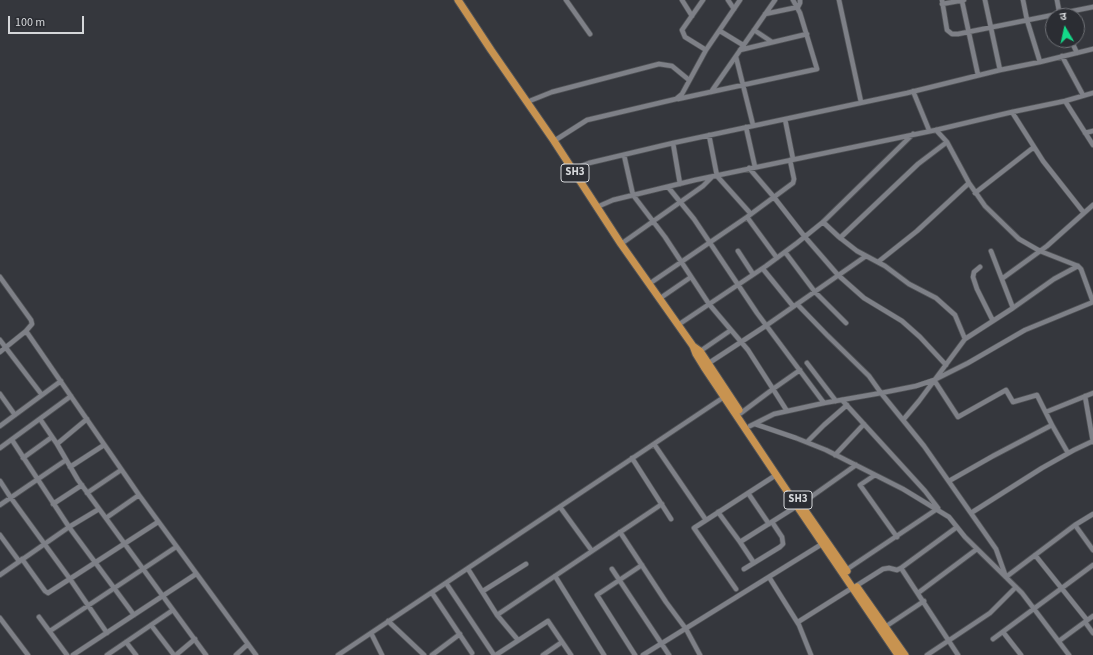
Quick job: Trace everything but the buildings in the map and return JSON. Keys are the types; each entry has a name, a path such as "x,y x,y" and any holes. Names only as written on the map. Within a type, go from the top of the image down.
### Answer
{"main road":[{"name":"SH3","path":"458,0 573,169 621,244 698,353 724,397 776,475 846,570 854,587 898,655"},
{"name":"SH3","path":"698,353 709,363 741,414 752,425 822,544 886,627 905,655"}],"street":[{"path":"566,0 590,34"},
{"path":"682,0 692,16"},
{"path":"704,0 684,26 682,34 706,50"},
{"path":"728,0 734,9"},
{"path":"676,99 682,94 706,50 740,0"},
{"path":"711,92 775,0"},
{"path":"554,141 587,120 676,99 817,69 798,7 793,0"},
{"path":"798,7 800,0"},
{"path":"840,0 861,102"},
{"path":"978,75 968,33 963,0 942,2 947,30 949,33 968,33 1045,17"},
{"path":"985,0 1000,70"},
{"path":"1024,0 1027,20 1040,62"},
{"path":"765,14 798,7"},
{"path":"754,30 772,42"},
{"path":"720,31 744,45"},
{"path":"740,50 807,34"},
{"path":"1075,48 1077,53"},
{"path":"573,169 589,163 673,143 1093,50"},
{"path":"1062,56 1083,95"},
{"path":"736,57 744,84 753,125"},
{"path":"527,102 552,92 659,64 672,66 689,80"},
{"path":"913,91 929,130"},
{"path":"597,207 613,200 749,168 929,130 936,130 1065,101 1093,93"},
{"path":"1065,101 1085,134 1093,144"},
{"path":"1012,112 1043,161 1084,213"},
{"path":"649,284 749,216 794,181 785,119"},
{"path":"746,127 755,167"},
{"path":"752,425 774,414 916,386 934,380 968,363 1025,330 1093,302 1081,270 1078,266 1040,251 1020,239 985,206 969,184 947,142 936,130"},
{"path":"1085,134 1093,131"},
{"path":"678,325 763,268 823,222 913,134"},
{"path":"709,135 717,176 749,216 777,258"},
{"path":"840,238 918,164 947,142"},
{"path":"673,143 680,184"},
{"path":"975,193 1034,147"},
{"path":"624,155 633,195 682,262 709,304 741,342 787,411"},
{"path":"749,168 838,275 864,298 902,320 920,337 946,366"},
{"path":"621,244 707,184 712,177"},
{"path":"878,262 917,231 969,184"},
{"path":"668,187 711,242 738,284 824,403"},
{"path":"1003,278 1040,251 1093,205"},
{"path":"823,222 857,251 878,262 909,284 936,298 954,315 965,339"},
{"path":"738,251 753,274"},
{"path":"991,251 1003,278 1013,308"},
{"path":"785,252 815,292 846,323"},
{"path":"709,363 767,325 866,256"},
{"path":"903,420 946,366 965,339 1054,279 1078,266"},
{"path":"980,267 974,272 973,277 977,289 993,321"},
{"path":"763,268 795,305 869,376 924,446 996,549 1006,577"},
{"path":"0,277 32,322 31,326 26,331 0,352"},
{"path":"659,299 691,277"},
{"path":"698,353 731,330"},
{"path":"26,331 121,470 256,655"},
{"path":"0,340 42,395"},
{"path":"808,363 836,401"},
{"path":"741,414 800,370"},
{"path":"934,380 958,417 1006,390 1013,402 1037,395 1068,453"},
{"path":"0,426 61,381"},
{"path":"1046,412 1093,393"},
{"path":"0,394 15,415"},
{"path":"0,448 71,396"},
{"path":"970,513 1042,468 1093,441 1085,396"},
{"path":"338,655 724,397"},
{"path":"842,400 925,491 938,510"},
{"path":"807,442 847,405"},
{"path":"40,420 57,444 87,493 206,655"},
{"path":"57,444 87,420"},
{"path":"835,455 864,424"},
{"path":"752,425 807,442 835,455 903,489 949,517 977,549 1016,587 1069,655"},
{"path":"949,481 1052,425"},
{"path":"23,458 52,437"},
{"path":"12,440 69,527 134,615"},
{"path":"654,444 706,520"},
{"path":"70,467 104,445"},
{"path":"632,458 671,518"},
{"path":"0,505 66,460"},
{"path":"740,542 799,505 856,465"},
{"path":"87,493 121,470"},
{"path":"736,589 694,528 776,475"},
{"path":"876,475 860,485 897,537"},
{"path":"0,481 10,498 70,579 106,633"},
{"path":"53,504 82,485"},
{"path":"744,569 783,544 782,537 748,493"},
{"path":"106,518 139,495"},
{"path":"497,615 662,504"},
{"path":"560,506 592,551"},
{"path":"0,575 69,527 99,509"},
{"path":"846,570 938,510"},
{"path":"718,512 754,563"},
{"path":"1006,577 1074,525 1093,514"},
{"path":"0,535 48,593 158,522"},
{"path":"1074,525 1093,550"},
{"path":"798,622 883,569 889,568 897,570 901,568 957,527"},
{"path":"620,532 686,629 700,655"},
{"path":"643,655 822,544"},
{"path":"50,631 144,570 176,547"},
{"path":"918,593 977,549"},
{"path":"1035,555 1062,588 1093,633"},
{"path":"483,591 526,564"},
{"path":"635,655 597,595 642,565"},
{"path":"992,639 1093,565"},
{"path":"468,568 497,615 518,640"},
{"path":"901,568 958,655"},
{"path":"612,570 669,655"},
{"path":"73,655 196,574"},
{"path":"555,576 604,655"},
{"path":"769,577 798,622 811,655"},
{"path":"446,583 495,655 548,621 572,655"},
{"path":"927,655 990,613 1016,587"},
{"path":"432,593 472,653"},
{"path":"886,627 924,602"},
{"path":"107,655 173,610"},
{"path":"1059,641 1093,616"},
{"path":"39,617 67,655"},
{"path":"0,618 28,655"},
{"path":"388,621 424,655"},
{"path":"151,625 175,655 195,639"},
{"path":"1003,632 1021,655"},
{"path":"371,633 382,655"},
{"path":"432,655 460,634"},
{"path":"126,642 136,655"},
{"path":"543,655 562,642"},
{"path":"236,655 248,644"}]}
